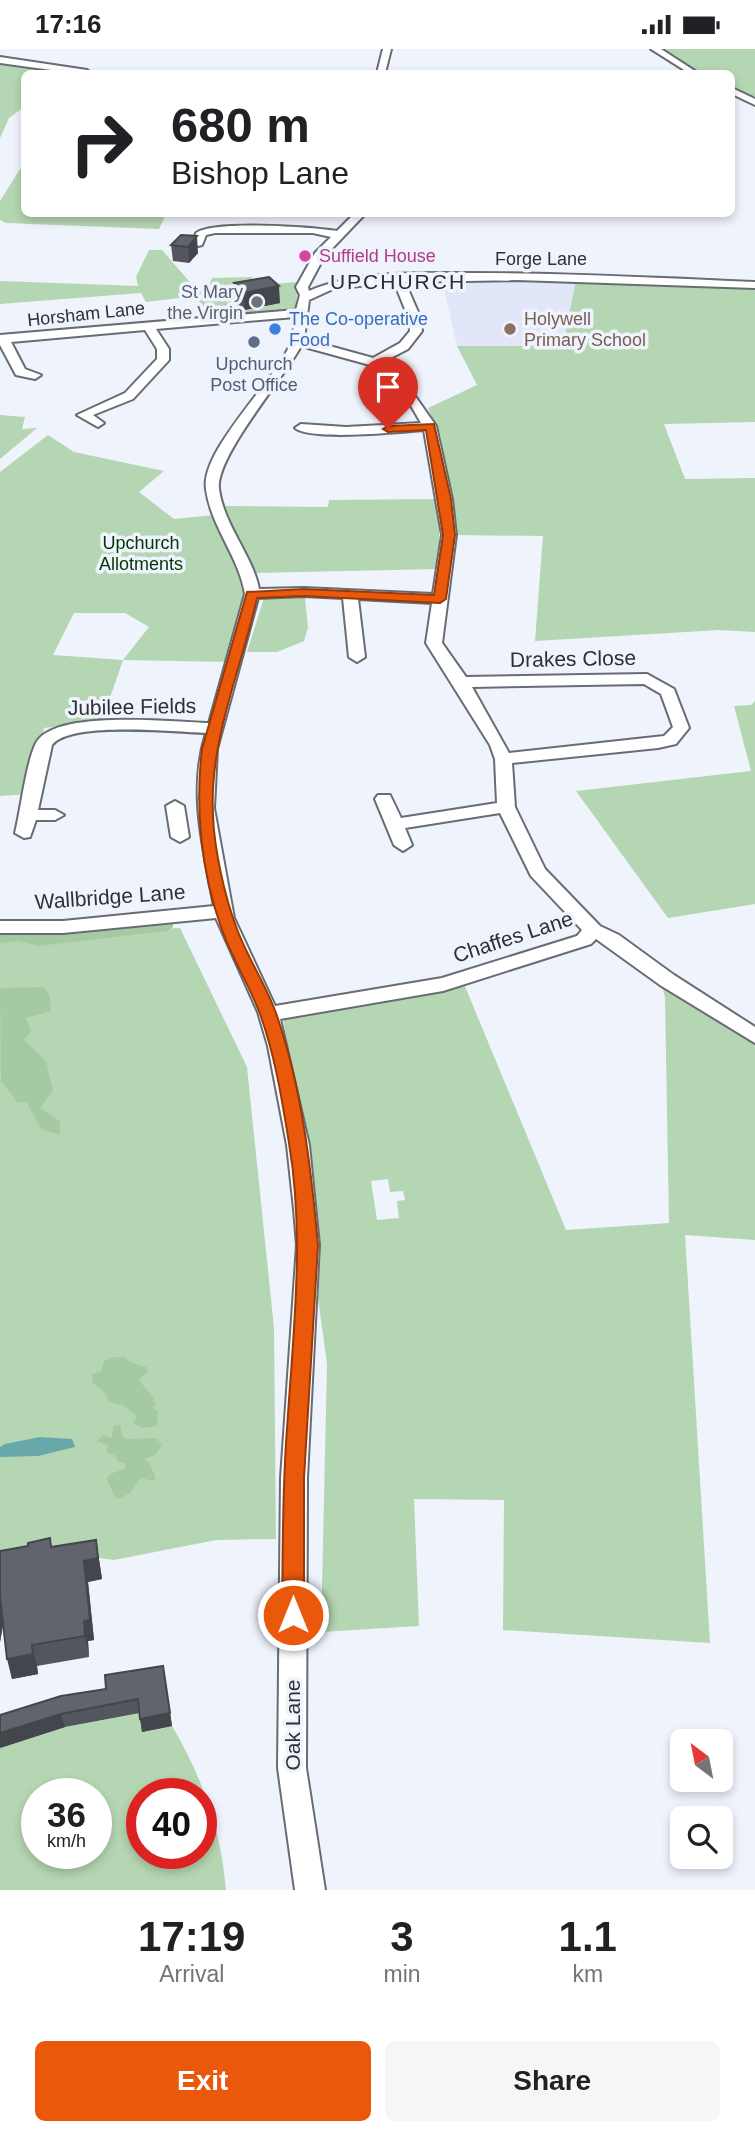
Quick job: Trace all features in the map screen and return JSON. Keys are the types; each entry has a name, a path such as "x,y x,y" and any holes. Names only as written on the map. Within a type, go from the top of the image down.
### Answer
{"street":[{"path":"382,70 387,49"},
{"path":"654,49 689,70"},
{"path":"0,60 67,70"},
{"path":"735,92 755,102"},
{"path":"357,217 316,259 314,288 301,313 298,341 282,370 232,438 213,478 212,488 223,530 250,580 252,594 350,594 440,599"},
{"path":"198,243 201,233 215,230 313,230 339,235"},
{"name":"Forge Lane","path":"314,288 399,280 597,276 755,285"},
{"path":"374,362 404,346 416,331 415,319 399,280"},
{"name":"Horsham Lane","path":"2,339 201,318 301,313"},
{"path":"98,423 82,415 130,395 163,361 163,349 147,325"},
{"path":"2,339 20,372 35,375"},
{"name":"Chaffes Lane","path":"268,1014 443,984 584,940 593,930 537,872 506,807 503,759 498,744 434,643 449,535 445,499 430,426 409,396 399,374 374,362 298,341"},
{"path":"307,431 430,426"},
{"name":"Oak Lane","path":"252,594 244,633 215,728 206,768 206,818 223,911 268,1014 285,1073 299,1145 308,1245 294,1478 292,1768 310,1890"},
{"path":"350,594 357,657"},
{"name":"Drakes Close","path":"461,682 647,679 668,692 681,728 670,740 658,743 503,759"},
{"name":"Jubilee Fields","path":"24,833 44,744 51,735 81,726 215,728"},
{"path":"384,799 403,845"},
{"path":"395,824 506,807"},
{"path":"30,815 55,815"},
{"path":"178,822 206,818"},
{"name":"Wallbridge Lane","path":"0,927 63,927 223,911"},
{"path":"593,930 612,939 667,980 755,1036"}],"shaded area":[{"name":"Holywell Primary School","path":"442,280 576,280 564,346 457,346"}],"green space":[{"path":"661,49 755,49 755,96 749,97 735,90 735,70 695,70"},
{"path":"0,63 56,70 21,70 21,109 9,118 0,138"},
{"path":"21,169 21,217 165,217 159,229 6,223 0,220 0,201"},
{"path":"149,250 162,250 195,288 208,288 212,278 252,277 254,285 298,282 296,308 284,312 208,315 196,296 146,302 141,293 0,304 0,281 138,286 136,277"},
{"path":"576,280 755,289 755,422 664,424 685,479 755,478 755,632 719,630 535,641 543,536 453,535 441,437 428,408 477,385 457,346 563,346"},
{"path":"0,415 25,417 22,429 37,428 0,459"},
{"name":"Upchurch Allotments","path":"48,435 74,452 164,471 139,492 174,519 214,515 246,593 230,662 123,660 102,721 44,728 30,794 0,796 0,472","holes":["74,613 125,613 149,627 123,660 53,655"]},
{"path":"439,499 439,569 252,573 224,506 328,507 329,500"},
{"path":"264,598 305,598 308,627 304,641 277,652 247,652"},
{"path":"755,701 755,904 668,918 576,791 751,771 734,706 751,705"},
{"path":"173,922 173,927 167,931 38,946 18,941 0,943 0,933 58,932"},
{"path":"180,928 247,1067 274,1328 276,1539 216,1540 114,1560 68,1554 0,1560 0,938"},
{"path":"464,984 566,1230 669,1223 665,998 662,985 755,1040 755,1240 685,1235 710,1643 503,1630 504,1500 414,1499 419,1626 321,1632 327,1364 301,1172 293,1077 283,1018","holes":["388,1179 390,1192 403,1191 405,1200 397,1201 399,1218 377,1220 371,1181"]},
{"path":"44,987 50,996 51,1011 26,1018 31,1031 24,1040 46,1061 53,1090 40,1108 60,1121 60,1135 41,1129 27,1103 17,1102 1,1081 0,988"},
{"path":"124,1357 132,1363 146,1367 148,1371 139,1380 154,1399 156,1406 152,1407 158,1412 157,1426 142,1428 133,1423 137,1416 122,1405 109,1402 104,1392 93,1383 92,1374 101,1371 104,1361"},
{"path":"120,1425 122,1436 127,1439 156,1438 162,1445 155,1455 144,1459 149,1462 156,1478 153,1481 141,1478 130,1493 119,1499 114,1496 107,1479 110,1474 124,1469 126,1464 117,1461 116,1456 106,1452 108,1446 97,1441 102,1435 112,1438 113,1427"},
{"path":"141,1713 143,1732 172,1726 198,1778 126,1778 126,1869 217,1869 217,1833 226,1890 0,1890 0,1748 65,1727"}],"water":[{"path":"40,1437 72,1439 75,1447 38,1456 0,1457 0,1447 5,1444"}],"building":[{"path":"181,235 197,236 188,247 171,245"},
{"path":"269,277 279,286 243,293 234,283"},
{"path":"50,1538 51,1547 96,1540 98,1558 84,1561 90,1620 84,1621 85,1636 32,1645 33,1654 7,1659 0,1596 0,1551 28,1546 28,1543"},
{"path":"163,1666 170,1713 140,1719 138,1699 61,1714 0,1733 0,1715 61,1696 106,1689 105,1675"}],"place":[{"name":"Suffield House","path":"305,256"},
{"name":"St Mary the Virgin","path":"257,302"},
{"name":"The Co-operative Food","path":"275,329"},
{"name":"Holywell Primary School","path":"510,329"},
{"name":"Upchurch Post Office","path":"254,342"}],"district":[{"name":"UPCHURCH","path":"398,282"}],"route":[{"path":"293,1615 294,1478 308,1245 299,1145 285,1073 268,1012 223,911 206,818 206,775 209,749 250,610 252,594 304,592 440,599 449,535 445,499 430,426 388,429"}]}
